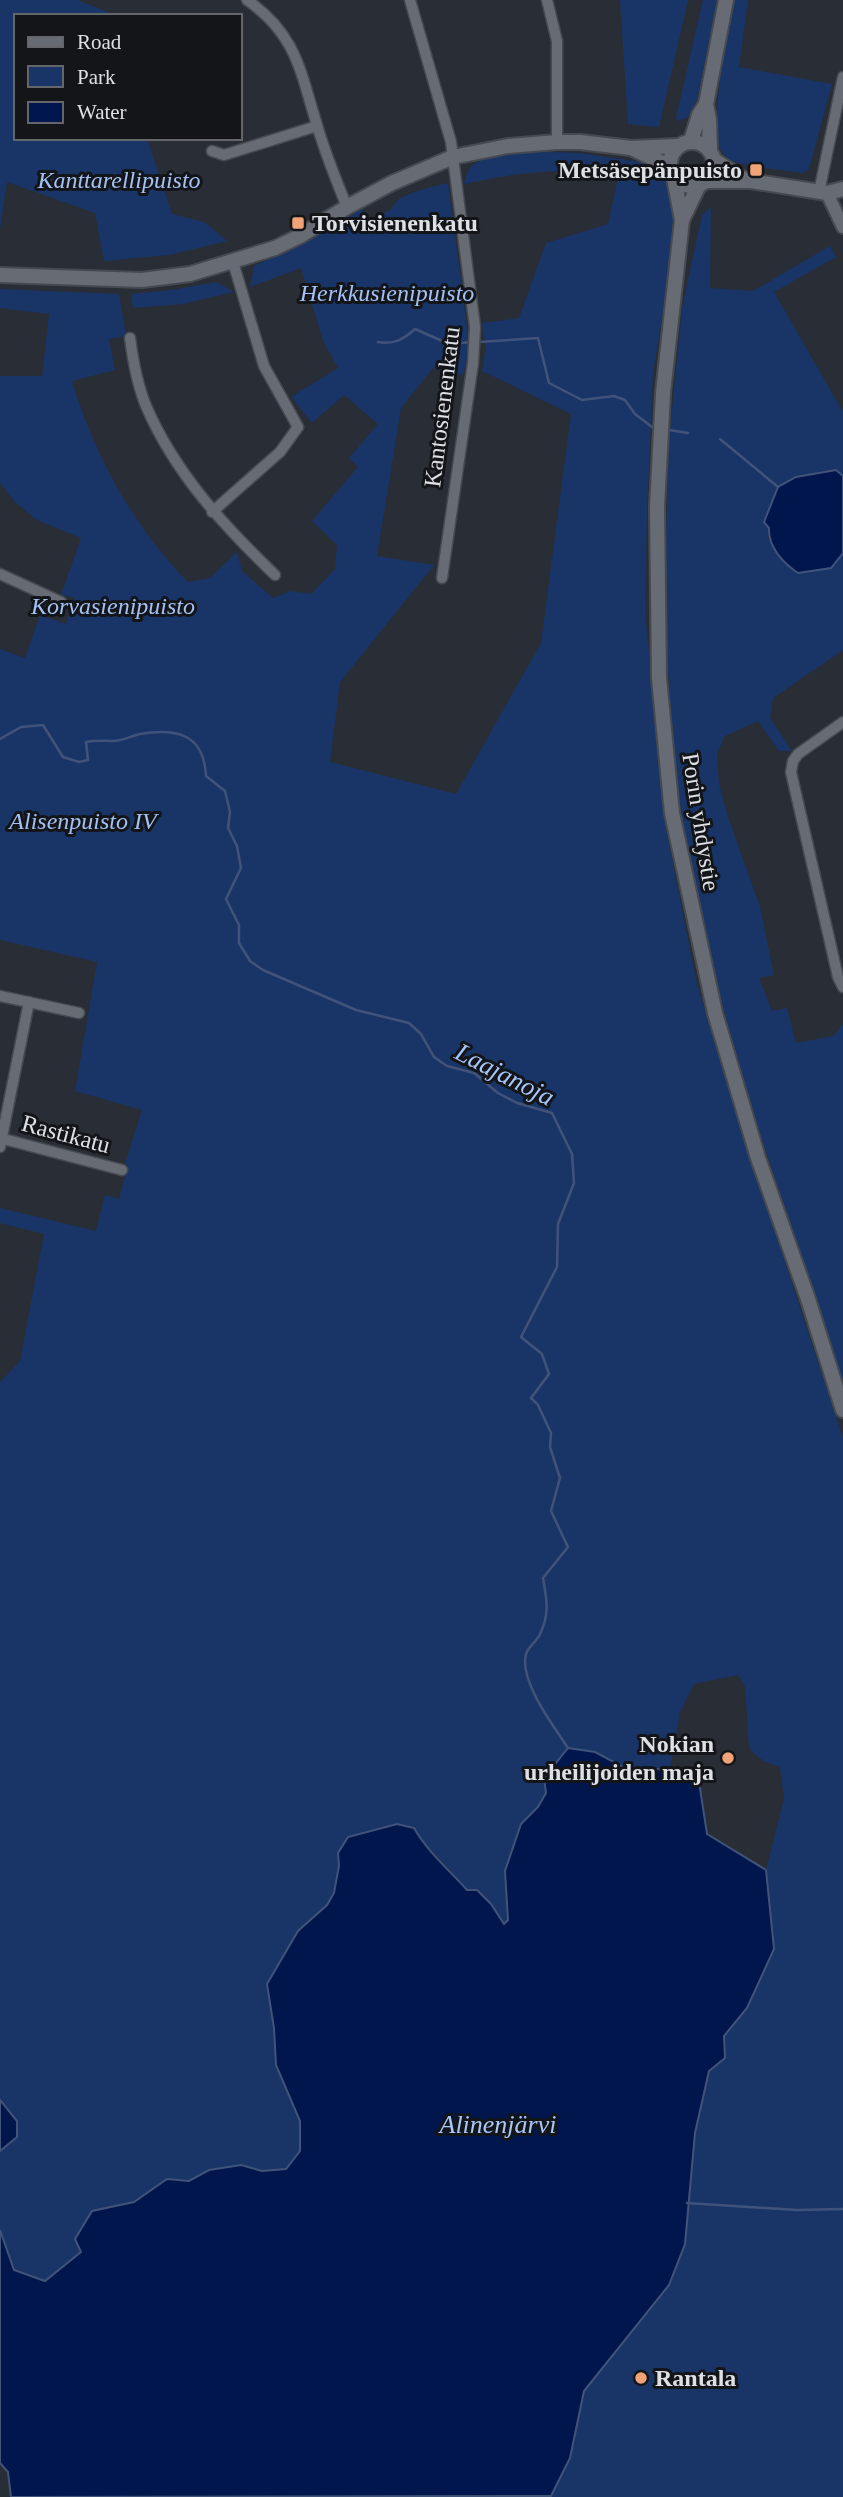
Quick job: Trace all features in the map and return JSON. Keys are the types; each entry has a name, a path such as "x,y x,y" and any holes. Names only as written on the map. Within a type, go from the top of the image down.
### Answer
{"main road":[{"path":"702,183 713,172 706,104 726,0"},
{"path":"672,172 671,154 685,144 706,104"},
{"path":"0,275 142,279 190,274 275,248 392,183 453,157 508,146 580,142 631,148 698,142 745,180"},
{"path":"631,148 672,172 684,185 745,180 823,193 843,189"},
{"name":"Porin yhdystie","path":"672,172 682,220 663,393 657,507 659,678 672,813 715,1013 758,1158 808,1299 843,1410"},
{"name":"Porin yhdystie","path":"682,220 702,183"}],"street":[{"path":"247,0 266,13 282,33 300,65 317,126 347,207"},
{"name":"Kantosienenkatu","path":"410,0 451,142 475,327 442,578"},
{"path":"547,0 557,41 557,142"},
{"path":"843,76 823,193 843,227"},
{"path":"212,151 224,155 317,126"},
{"path":"212,512 280,452 298,427 264,366 233,262"},
{"path":"130,338 134,366 146,405 170,450 212,512 275,575"},
{"path":"0,574 61,602"},
{"path":"843,722 798,754 793,761 791,772 838,977 843,987"},
{"path":"0,996 79,1013"},
{"path":"0,1141 29,1002"},
{"name":"Rastikatu","path":"0,1141 122,1170"}],"green space":[{"name":"Kanttarellipuisto","path":"0,0 77,0 113,14 14,14 14,140 148,140 172,214 204,222 227,241 169,255 104,261 95,213 7,182 0,229"},
{"path":"620,0 688,0 659,127 628,124"},
{"path":"703,0 717,0 697,100 687,118 678,121 676,118"},
{"path":"733,0 748,0 739,67 832,84 809,169 803,173 739,163 726,157 719,146 718,97"},
{"path":"580,153 653,164 665,172 672,190 674,211 665,299 653,374 645,612 666,828 696,980 738,1120 843,1438 843,2497 545,2497 551,2496 570,2458 584,2391 669,2285 685,2243 695,2133 709,2070 725,2058 724,2036 747,2008 774,1949 766,1870 784,1799 780,1767 762,1760 749,1747 745,1686 738,1675 694,1684 680,1712 670,1770 623,1767 595,1752 546,1793 538,1807 521,1824 505,1871 508,1920 503,1924 491,1904 467,1890 423,1844 414,1828 397,1824 338,1853 339,1866 334,1893 327,1905 298,1931 274,2028 276,2065 300,2121 300,2151 286,2169 262,2171 241,2165 209,2170 189,2181 167,2179 134,2202 93,2211 81,2252 45,2282 14,2270 0,2230 0,2151 17,2137 17,2122 0,2100 0,1382 20,1361 44,1234 0,1223 0,1208 96,1231 105,1195 119,1199 128,1165 125,1164 142,1110 75,1091 97,962 0,940 0,649 25,658 40,615 66,624 75,598 61,595 81,538 37,520 15,502 0,483 0,376 42,376 49,314 0,308 0,289 119,294 126,336 109,339 115,370 72,381 104,462 133,513 188,582 210,578 237,552 242,571 273,598 291,591 311,594 335,569 337,545 312,521 358,467 349,458 378,424 344,395 312,423 291,397 338,368 323,341 301,268 250,287 254,266 300,245 362,209 365,216 375,219 390,210 400,198 448,183 468,332 468,355 463,375 433,368 401,408 377,556 434,565 340,682 330,762 456,794 541,643 571,414 482,371 486,348 482,323 519,318 546,243 608,224 618,178 560,171 464,184 470,168 481,160 509,154"},
{"path":"711,207 710,288 753,291 830,246 836,257 774,292 843,412 843,476 836,470 769,528 768,538 774,546 843,553 843,650 773,698 770,718 792,751 779,751 758,721 725,736 717,754 719,784 728,817 760,907 774,975 759,978 772,1011 787,1008 796,1043 833,1036 843,1024 843,1381 746,1092 708,950 687,854 673,749 664,603 669,440 682,308 702,215"},
{"path":"216,282 234,292 183,304 133,308 131,294"}],"water":[{"path":"836,470 843,476 843,553 831,568 798,573 778,554 771,542 769,528 764,522 778,487 796,477"},
{"name":"Alinenjärvi","path":"568,1748 595,1752 623,1767 670,1770 699,1782 707,1834 766,1870 774,1949 747,2008 724,2036 725,2058 709,2071 695,2133 685,2244 669,2285 584,2391 570,2458 551,2496 11,2497 8,2472 0,2463 0,2230 14,2270 45,2281 81,2252 75,2239 92,2211 134,2202 167,2179 189,2181 209,2170 241,2165 262,2171 286,2169 300,2151 300,2121 276,2065 267,1984 298,1931 327,1905 334,1893 339,1866 338,1853 348,1837 397,1824 414,1828 467,1890 477,1890 491,1904 504,1924 508,1920 505,1871 521,1824 538,1807 546,1793 544,1778"},
{"path":"0,2100 17,2121 17,2137 0,2151"}],"waterway":[{"path":"378,342 398,340 415,329 449,344 472,342"},
{"path":"479,342 538,338 549,383 582,400 614,396 625,400 635,414 652,427"},
{"path":"669,430 688,433"},
{"path":"720,439 778,487"},
{"name":"Laajanoja","path":"0,739 21,727 43,725 63,757 79,762 88,760 86,742 116,741 153,732 186,737 200,751 206,776 225,791 230,812 228,828 237,846 241,868 226,899 239,925 239,943 250,961 263,970 356,1010 409,1023 421,1034 434,1057 447,1066 474,1073 498,1093 517,1103 552,1113 572,1154 574,1183 558,1224 557,1267 521,1337 542,1354 549,1374 531,1398 538,1405 551,1433 550,1447 560,1478 551,1511 568,1547 543,1578 545,1621 539,1636 526,1654 525,1665 532,1690 568,1748"},
{"path":"687,2203 797,2210 843,2209"}],"place":[{"name":"Metsäsepänpuisto","path":"756,170"},
{"name":"Torvisienenkatu","path":"298,223"},
{"name":"Nokian urheilijoiden maja","path":"728,1758"},
{"name":"Rantala","path":"641,2378"}],"park label":[{"name":"Herkkusienipuisto","path":"387,293"},
{"name":"Korvasienipuisto","path":"113,606"},
{"name":"Alisenpuisto IV","path":"83,821"}]}
